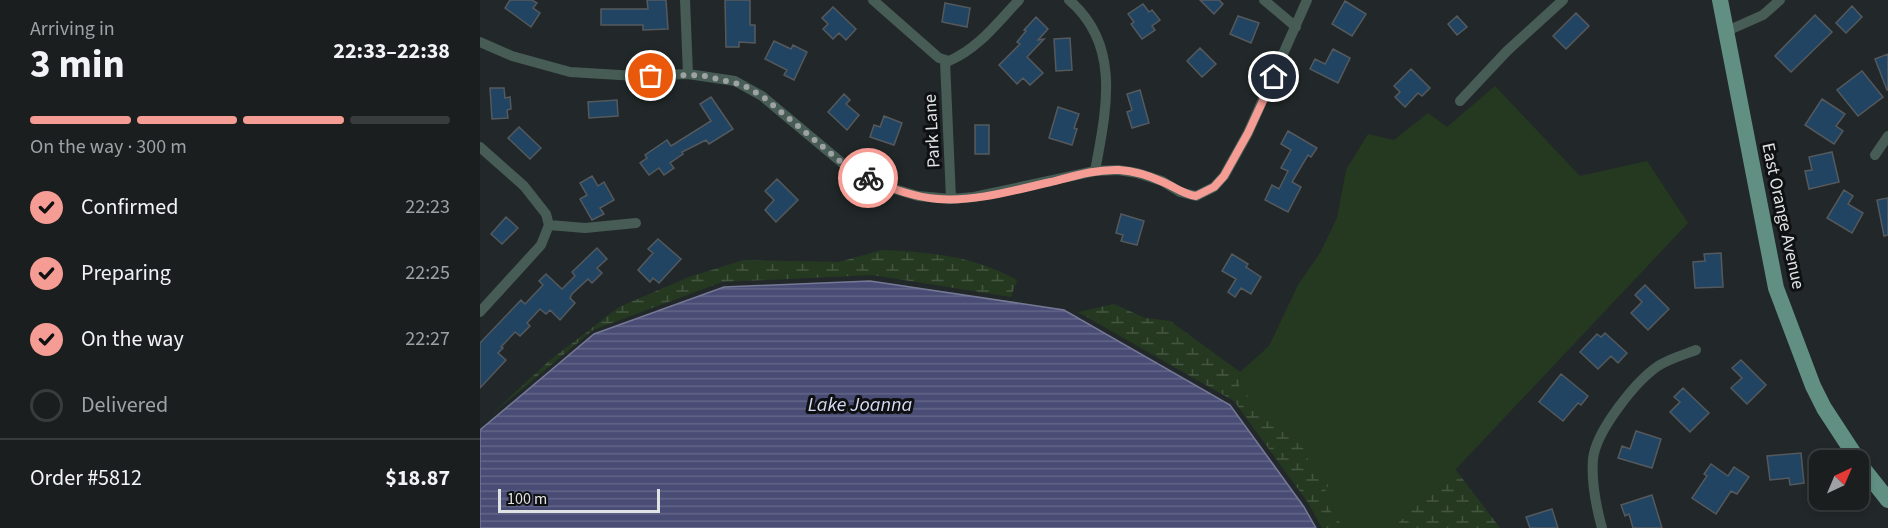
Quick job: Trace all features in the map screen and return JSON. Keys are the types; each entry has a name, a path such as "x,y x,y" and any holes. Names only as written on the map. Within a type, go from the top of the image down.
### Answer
{"main road":[{"name":"East Orange Avenue","path":"1720,0 1776,288 1813,386 1851,450"},
{"name":"East Orange Avenue","path":"1869,475 1888,500"}],"street":[{"path":"685,0 688,74"},
{"path":"873,0 945,61 973,48 990,33 1019,0"},
{"path":"1069,0 1093,28 1105,65 1106,102 1095,171"},
{"path":"1263,0 1296,27"},
{"path":"480,42 521,59 570,72 636,76 688,74 735,81 752,90 786,115 847,167 891,188 918,196 951,199 1035,185 1095,171 1118,170 1162,181 1180,192 1194,196 1214,187 1224,176 1248,133 1307,0"},
{"path":"1460,102 1507,51 1563,0"},
{"path":"1727,32 1762,15 1780,0"},
{"name":"Park Lane","path":"945,61 951,199"},
{"path":"1875,155 1888,136"},
{"path":"480,147 524,186 546,214 549,225 545,239 537,251 480,312"},
{"path":"549,225 585,228 636,223"},
{"path":"1602,528 1595,502 1593,479 1593,458 1602,432 1619,407 1656,368 1667,361 1696,350"}],"green space":[{"path":"1495,86 1580,176 1647,161 1688,223 1456,469 1393,528 1345,528 1327,506 1311,471 1306,452 1239,386 1240,372 1269,346 1298,285 1320,253 1337,218 1346,170 1368,134 1394,140 1428,113 1447,127"},
{"path":"882,250 917,252 968,260 1017,280 1011,297 872,275 722,282 593,330 492,414 549,361 619,307 689,277 744,260 839,262"},
{"path":"1114,304 1145,318 1170,321 1240,372 1239,386 1306,451 1311,471 1329,484 1323,495 1332,513 1345,528 1322,528 1309,504 1234,401 1078,312"},
{"path":"1455,469 1500,528 1393,528"}],"water":[{"name":"Lake Joanna","path":"870,281 1064,310 1230,405 1304,507 1316,528 480,528 480,430 594,334 724,287"}],"building":[{"path":"510,0 532,0 537,3 533,8 540,13 531,27 505,8"},
{"path":"647,0 666,0 668,29 643,30 643,25 601,25 601,9 648,9"},
{"path":"725,0 750,0 750,25 755,25 755,43 739,42 739,47 726,47"},
{"path":"1200,0 1219,0 1223,4 1214,14"},
{"path":"1345,1 1366,14 1352,36 1332,24"},
{"path":"945,3 970,8 967,27 942,22"},
{"path":"1143,4 1160,20 1152,26 1155,30 1142,39 1131,24 1134,22 1128,14"},
{"path":"1852,6 1862,17 1846,33 1836,23"},
{"path":"833,7 856,29 846,40 839,33 833,39 823,29 828,24 822,18"},
{"path":"1576,13 1589,26 1566,49 1553,36"},
{"path":"1815,15 1832,32 1791,72 1775,56"},
{"path":"1238,16 1259,23 1251,43 1230,34"},
{"path":"1457,16 1467,27 1457,35 1448,24"},
{"path":"1036,17 1048,29 1038,40 1044,39 1027,57 1043,73 1030,85 1023,78 1017,84 999,65 1020,44 1017,42 1026,31 1024,30"},
{"path":"1070,38 1072,70 1056,71 1054,39"},
{"path":"774,41 791,49 793,45 807,52 794,80 784,75 787,70 765,59"},
{"path":"1200,48 1216,64 1202,77 1187,61"},
{"path":"1333,49 1350,58 1338,83 1310,69 1315,59 1325,64"},
{"path":"1888,54 1888,90 1887,90 1875,59"},
{"path":"1411,69 1430,88 1422,96 1418,93 1405,107 1395,97 1400,92 1394,86"},
{"path":"1862,71 1883,97 1858,116 1837,90"},
{"path":"490,88 504,88 505,98 510,97 511,109 507,110 508,118 492,119"},
{"path":"1140,90 1149,123 1132,128 1127,112 1132,110 1127,94"},
{"path":"844,94 850,100 846,104 859,115 847,130 828,112"},
{"path":"711,97 733,129 709,144 706,140 682,152 683,154 670,163 674,168 664,175 659,168 649,175 640,163 647,158 645,155 667,140 671,146 711,121 700,104"},
{"path":"1822,99 1845,114 1836,126 1843,131 1834,144 1805,125"},
{"path":"617,100 618,116 589,118 588,102"},
{"path":"1058,107 1079,114 1072,145 1049,138"},
{"path":"884,116 902,123 894,145 870,137 874,125 880,127"},
{"path":"975,125 989,125 989,154 975,154"},
{"path":"519,127 541,148 530,159 508,138"},
{"path":"1288,131 1317,148 1311,157 1308,155 1292,182 1301,187 1288,212 1265,200 1272,185 1279,189 1288,171 1281,168 1291,150 1281,144"},
{"path":"1832,152 1839,182 1809,189 1805,171 1812,170 1809,157"},
{"path":"592,176 598,186 604,182 614,200 600,208 604,214 592,220 580,199 587,195 580,183"},
{"path":"777,179 798,200 776,222 765,210 774,200 765,191"},
{"path":"1844,190 1853,196 1848,204 1863,213 1852,233 1827,218"},
{"path":"1888,198 1888,235 1884,236 1877,200"},
{"path":"1121,214 1144,221 1137,245 1121,241 1123,235 1116,233"},
{"path":"506,217 518,228 502,244 491,234"},
{"path":"658,239 681,259 659,283 653,278 650,282 638,270 653,253 648,249"},
{"path":"597,248 607,259 597,268 602,273 592,283 588,279 572,294 570,298 575,303 560,320 550,310 546,314 540,309 527,323 530,326 520,336 515,332 498,353 506,360 480,388 480,343 521,300 525,304 543,285 539,281 546,274 562,289 575,276 572,272"},
{"path":"1721,253 1723,287 1695,288 1693,262 1705,261 1704,254"},
{"path":"1232,254 1248,264 1246,267 1261,277 1251,294 1241,288 1235,297 1228,292 1236,279 1222,271"},
{"path":"1645,285 1669,309 1648,330 1631,313 1642,302 1635,295"},
{"path":"1605,333 1627,353 1618,363 1611,356 1598,369 1580,352 1597,334 1601,337"},
{"path":"1741,360 1766,385 1747,404 1731,388 1742,378 1732,368"},
{"path":"1561,374 1588,396 1581,405 1578,403 1563,421 1539,402"},
{"path":"1683,388 1709,413 1690,432 1670,412 1680,402 1674,397"},
{"path":"1636,431 1661,439 1652,468 1618,458 1622,446 1630,449"},
{"path":"1801,453 1804,483 1790,485 1789,478 1770,480 1767,456"},
{"path":"1711,464 1728,476 1734,467 1749,477 1737,494 1731,491 1716,514 1692,498 1707,476 1704,474"},
{"path":"1652,495 1662,528 1633,528 1629,514 1625,516 1621,505"},
{"path":"1552,509 1558,528 1530,528 1526,517"}],"way so far":[{"path":"651,76 688,74 735,81 762,96 847,167 868,178"}],"route":[{"path":"868,178 918,196 951,199 974,197 1095,171 1118,170 1162,181 1180,192 1196,196 1214,187 1224,176 1248,133 1274,77"}]}
